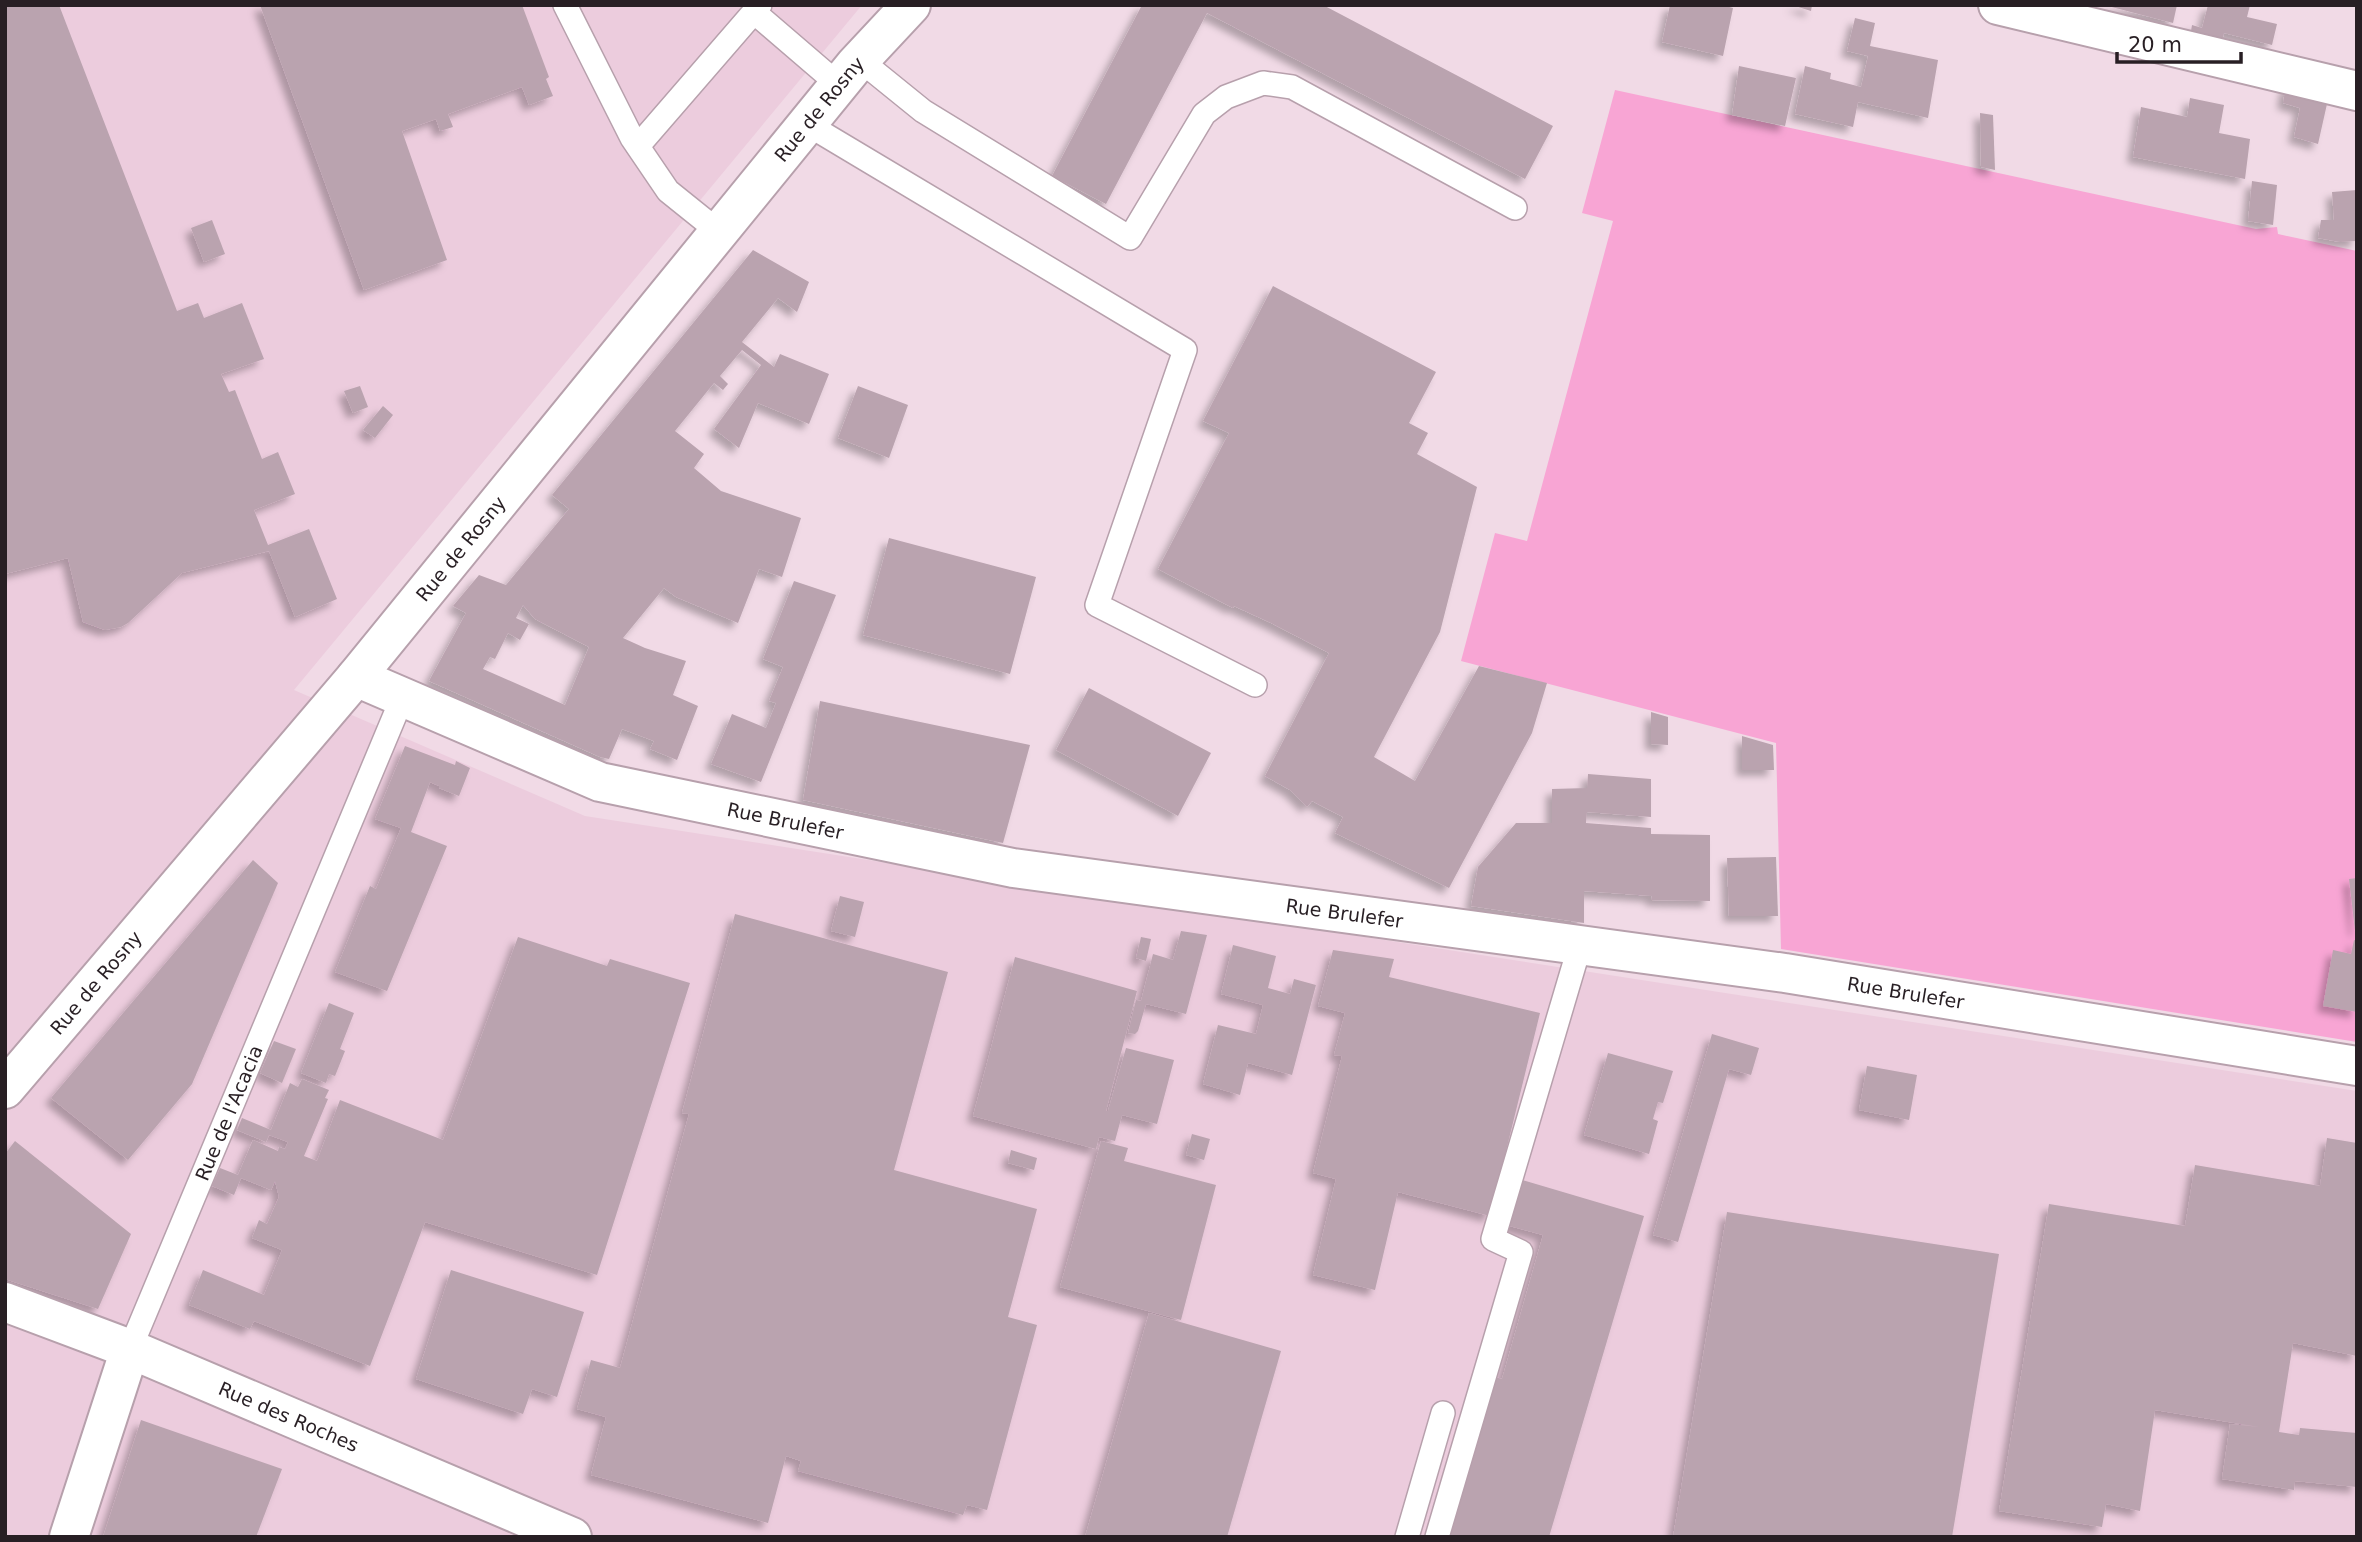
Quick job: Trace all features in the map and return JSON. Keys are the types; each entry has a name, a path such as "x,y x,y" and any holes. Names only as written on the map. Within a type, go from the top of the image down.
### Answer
{"street":[{"name":"Rue de Rosny","path":"5,1089 356,677 849,73 911,5"},
{"path":"1998,5 2357,91"},
{"name":"Rue Brulefer","path":"356,677 600,782 1013,868 1799,975 2357,1066"},
{"name":"Rue des Roches","path":"5,1302 130,1349 572,1537"},
{"name":"Rue de l'Acacia","path":"69,1537 130,1349"}],"lane":[{"path":"565,5 602,82 667,191 719,232"},
{"path":"638,146 757,8 849,73 923,111 1130,238 1204,114 1226,97 1262,83 1292,87 1515,208"},
{"path":"807,124 1185,349 1097,605 1255,685"},
{"name":"Rue de l'Acacia","path":"130,1349 402,696"},
{"path":"1437,1537 1521,1252 1493,1239 1580,945"},
{"path":"1408,1537 1443,1413"}],"shaded area":[{"path":"5,5 862,5 294,690 585,816 2357,1091 2357,1537 5,1537"},
{"path":"1615,90 2256,229 2277,227 2278,234 2357,251 2357,1042 1781,949 1776,743 1461,661 1495,533 1527,541 1613,221 1582,213"}],"building":[{"path":"5,5 59,5 177,311 198,303 204,318 242,303 264,359 221,374 229,392 235,390 262,459 278,452 295,494 254,510 268,545 309,529 337,599 295,617 269,551 182,573 128,623 105,630 83,622 68,558 5,574"},
{"path":"260,5 522,5 549,77 546,79 553,96 529,105 522,87 448,114 453,127 440,131 436,119 402,131 447,260 364,290"},
{"path":"1142,5 1323,5 1553,126 1525,179 1207,13 1106,204 1052,176"},
{"path":"1670,5 1722,5 1733,8 1723,56 1662,42"},
{"path":"1792,5 1812,5 1811,11"},
{"path":"2104,5 2177,5 2173,23"},
{"path":"2208,5 2250,5 2247,17 2277,24 2272,45 2224,33 2221,45 2190,37 2192,25 2202,28"},
{"path":"1855,18 1875,23 1870,46 1938,60 1928,118 1858,102 1853,127 1795,114 1805,66 1831,73 1830,79 1861,87 1868,56 1847,51"},
{"path":"1739,66 1796,78 1785,126 1732,115"},
{"path":"2286,85 2329,95 2318,144 2294,137 2300,108 2283,103"},
{"path":"2190,98 2224,105 2219,133 2250,139 2245,179 2133,157 2141,107 2187,117"},
{"path":"1980,113 1993,115 1995,170 1981,167"},
{"path":"2252,181 2277,185 2273,225 2248,221"},
{"path":"2357,190 2357,241 2340,242 2318,238 2321,220 2334,220 2332,192"},
{"path":"212,220 225,254 204,262 191,228"},
{"path":"753,250 809,282 797,312 778,298 742,342 774,367 780,354 829,374 809,424 758,403 739,448 714,429 761,365 742,350 720,376 728,384 723,390 714,383 675,431 704,454 694,468 721,491 801,518 782,577 759,569 738,623 676,597 664,588 623,638 686,661 673,695 698,706 677,760 650,749 654,741 622,729 609,759 600,757 429,681 466,613 453,606 479,575 506,585 569,509 552,495","holes":["523,605 535,619 589,647 565,705 483,669 490,657 495,659 508,633 520,640 529,624 516,618"]},
{"path":"1273,286 1436,372 1409,423 1428,433 1417,454 1477,487 1440,632 1374,757 1415,781 1479,666 1547,683 1532,733 1449,888 1335,833 1343,817 1312,801 1307,807 1290,790 1265,776 1329,653 1158,569 1229,433 1203,421"},
{"path":"360,386 368,407 353,413 344,391"},
{"path":"858,386 908,405 889,458 838,438"},
{"path":"383,406 393,415 375,438 363,430"},
{"path":"889,538 1036,577 1010,674 863,635"},
{"path":"794,581 836,595 761,782 711,764 732,714 766,728 776,703 769,701 783,667 763,659"},
{"path":"1089,688 1211,753 1178,816 1056,750"},
{"path":"820,701 1030,745 1003,843 803,800"},
{"path":"1651,712 1668,717 1668,745 1651,744"},
{"path":"1742,736 1773,745 1774,770 1742,770"},
{"path":"405,746 455,765 456,761 470,768 459,796 430,782 411,832 447,846 387,991 335,972 370,886 376,889 401,828 375,819"},
{"path":"1588,774 1651,779 1651,817 1587,812 1586,823 1651,828 1651,834 1710,835 1710,901 1651,900 1652,896 1584,891 1584,923 1471,906 1478,867 1516,823 1552,823 1552,789 1587,788"},
{"path":"1776,857 1778,916 1729,916 1727,858"},
{"path":"253,860 278,883 192,1084 128,1160 51,1098"},
{"path":"2357,878 2357,931 2355,931 2349,879"},
{"path":"840,896 864,902 855,937 831,931"},
{"path":"735,914 948,972 894,1170 1037,1209 1008,1317 1037,1325 987,1510 967,1505 963,1515 798,1471 801,1461 786,1456 768,1523 591,1475 606,1417 577,1409 591,1360 620,1368 689,1114 682,1113"},
{"path":"1181,931 1207,935 1186,1014 1146,1004 1138,1031 1135,1034 1128,1033 1136,1000 1141,1001 1153,954 1173,960"},
{"path":"518,937 607,966 610,959 690,983 597,1275 425,1222 370,1366 254,1321 250,1329 189,1305 203,1270 264,1295 282,1250 252,1238 259,1220 267,1224 279,1197 275,1181 271,1190 241,1178 234,1195 212,1186 220,1168 238,1175 253,1140 278,1151 279,1147 285,1149 288,1142 269,1135 266,1142 237,1130 242,1118 271,1130 290,1083 298,1087 302,1079 329,1090 325,1098 328,1099 304,1156 317,1161 340,1100 443,1140"},
{"path":"1141,937 1151,939 1146,961 1136,958"},
{"path":"2354,940 2357,941 2357,1012 2323,1006 2333,950 2351,954"},
{"path":"1233,945 1276,956 1268,988 1290,994 1294,979 1316,985 1292,1075 1248,1063 1240,1095 1203,1084 1218,1025 1256,1034 1263,1005 1221,994"},
{"path":"1333,950 1394,959 1389,977 1540,1013 1490,1216 1398,1192 1375,1290 1313,1275 1336,1179 1313,1173 1342,1056 1334,1055 1345,1013 1318,1006"},
{"path":"1015,957 1137,991 1106,1111 1126,1048 1174,1060 1157,1124 1122,1115 1115,1141 1099,1137 1096,1149 973,1116"},
{"path":"329,1003 354,1013 340,1049 345,1051 335,1076 329,1074 326,1083 301,1073"},
{"path":"1712,1034 1759,1048 1751,1075 1729,1069 1678,1242 1653,1235"},
{"path":"274,1041 296,1049 282,1083 260,1073"},
{"path":"1608,1053 1673,1071 1663,1103 1658,1102 1653,1119 1658,1121 1649,1154 1584,1135"},
{"path":"1867,1066 1917,1075 1909,1120 1859,1110"},
{"path":"1192,1134 1210,1139 1204,1160 1186,1155"},
{"path":"2327,1138 2357,1143 2357,1356 2293,1343 2279,1432 2299,1435 2300,1428 2357,1433 2357,1487 2295,1481 2294,1490 2222,1479 2230,1424 2259,1427 2155,1410 2140,1511 2106,1504 2102,1527 1999,1511 2049,1204 2185,1226 2195,1165 2320,1186"},
{"path":"15,1141 131,1234 98,1309 5,1279 5,1154"},
{"path":"1101,1141 1128,1148 1124,1161 1216,1185 1181,1320 1060,1287"},
{"path":"1011,1150 1037,1158 1034,1170 1008,1163"},
{"path":"1519,1179 1644,1216 1549,1537 1439,1537 1487,1375 1502,1379 1543,1235 1506,1225"},
{"path":"1727,1212 1999,1254 1952,1537 1673,1537"},
{"path":"451,1270 584,1312 557,1397 532,1389 523,1414 416,1379"},
{"path":"1149,1313 1281,1351 1227,1537 1085,1537"},
{"path":"141,1420 282,1469 256,1537 103,1537"}]}
